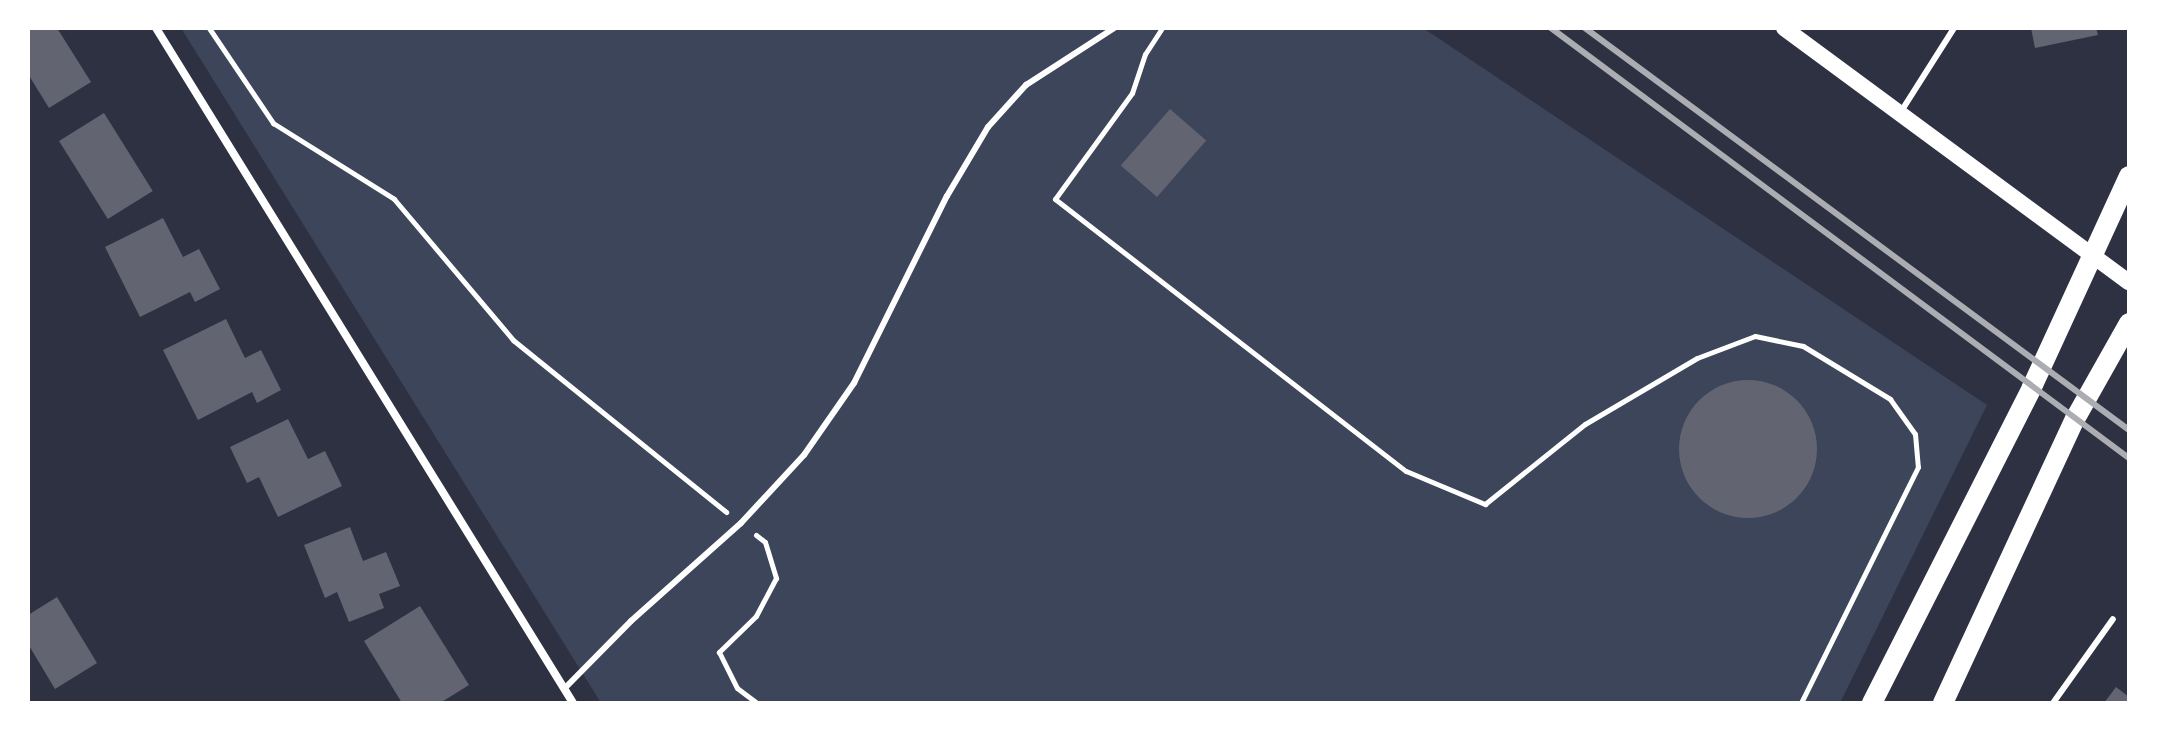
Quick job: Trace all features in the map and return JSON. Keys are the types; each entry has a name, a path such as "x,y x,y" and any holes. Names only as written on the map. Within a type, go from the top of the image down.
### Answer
{"main road":[{"path":"1795,31 2129,282"},
{"path":"1872,703 2032,387 2129,176"},
{"path":"1943,703 2075,419 2129,323"}],"street":[{"path":"156,28 573,703"}],"lane":[{"path":"564,689 631,621 741,523 804,455 854,383 947,196 988,127 1026,85 1114,28"},
{"path":"1902,110 1954,28"},
{"path":"2053,703 2113,619"}],"path":[{"path":"209,28 273,123 394,199 513,340 765,542 776,578 756,616 719,652 737,688 757,703"},
{"path":"1162,28 1145,54 1132,93 1055,199 1406,471 1485,504 1585,424 1697,358 1755,336 1803,346 1890,399 1915,434 1918,467 1801,703"}],"shaded area":[{"path":"181,28 1423,28 1987,405 1840,703 601,703"}],"building":[{"path":"33,28 57,28 91,82 49,108 28,74 28,31"},
{"path":"2031,28 2096,28 2098,35 2035,48"},
{"path":"1170,109 1206,140 1157,197 1121,166"},
{"path":"104,113 153,191 108,219 59,141"},
{"path":"163,218 183,257 199,249 220,289 195,302 190,292 140,317 105,247"},
{"path":"226,319 245,358 261,350 281,390 257,403 252,392 198,420 163,350"},
{"path":"1748,380 1775,385 1797,400 1812,422 1817,449 1812,476 1797,498 1775,513 1748,518 1721,513 1699,498 1684,476 1679,449 1684,422 1699,400 1721,385"},
{"path":"288,419 308,459 325,451 342,486 278,517 259,477 247,483 230,447"},
{"path":"350,527 363,561 386,552 400,586 379,594 384,608 349,622 337,592 325,598 304,545"},
{"path":"57,597 97,663 55,689 28,644 28,615"},
{"path":"420,606 469,685 440,703 402,703 364,641"},
{"path":"2116,687 2129,697 2129,703 2104,703"}],"railway":[{"path":"1551,28 2129,458"},
{"path":"1585,28 2129,430"}]}
